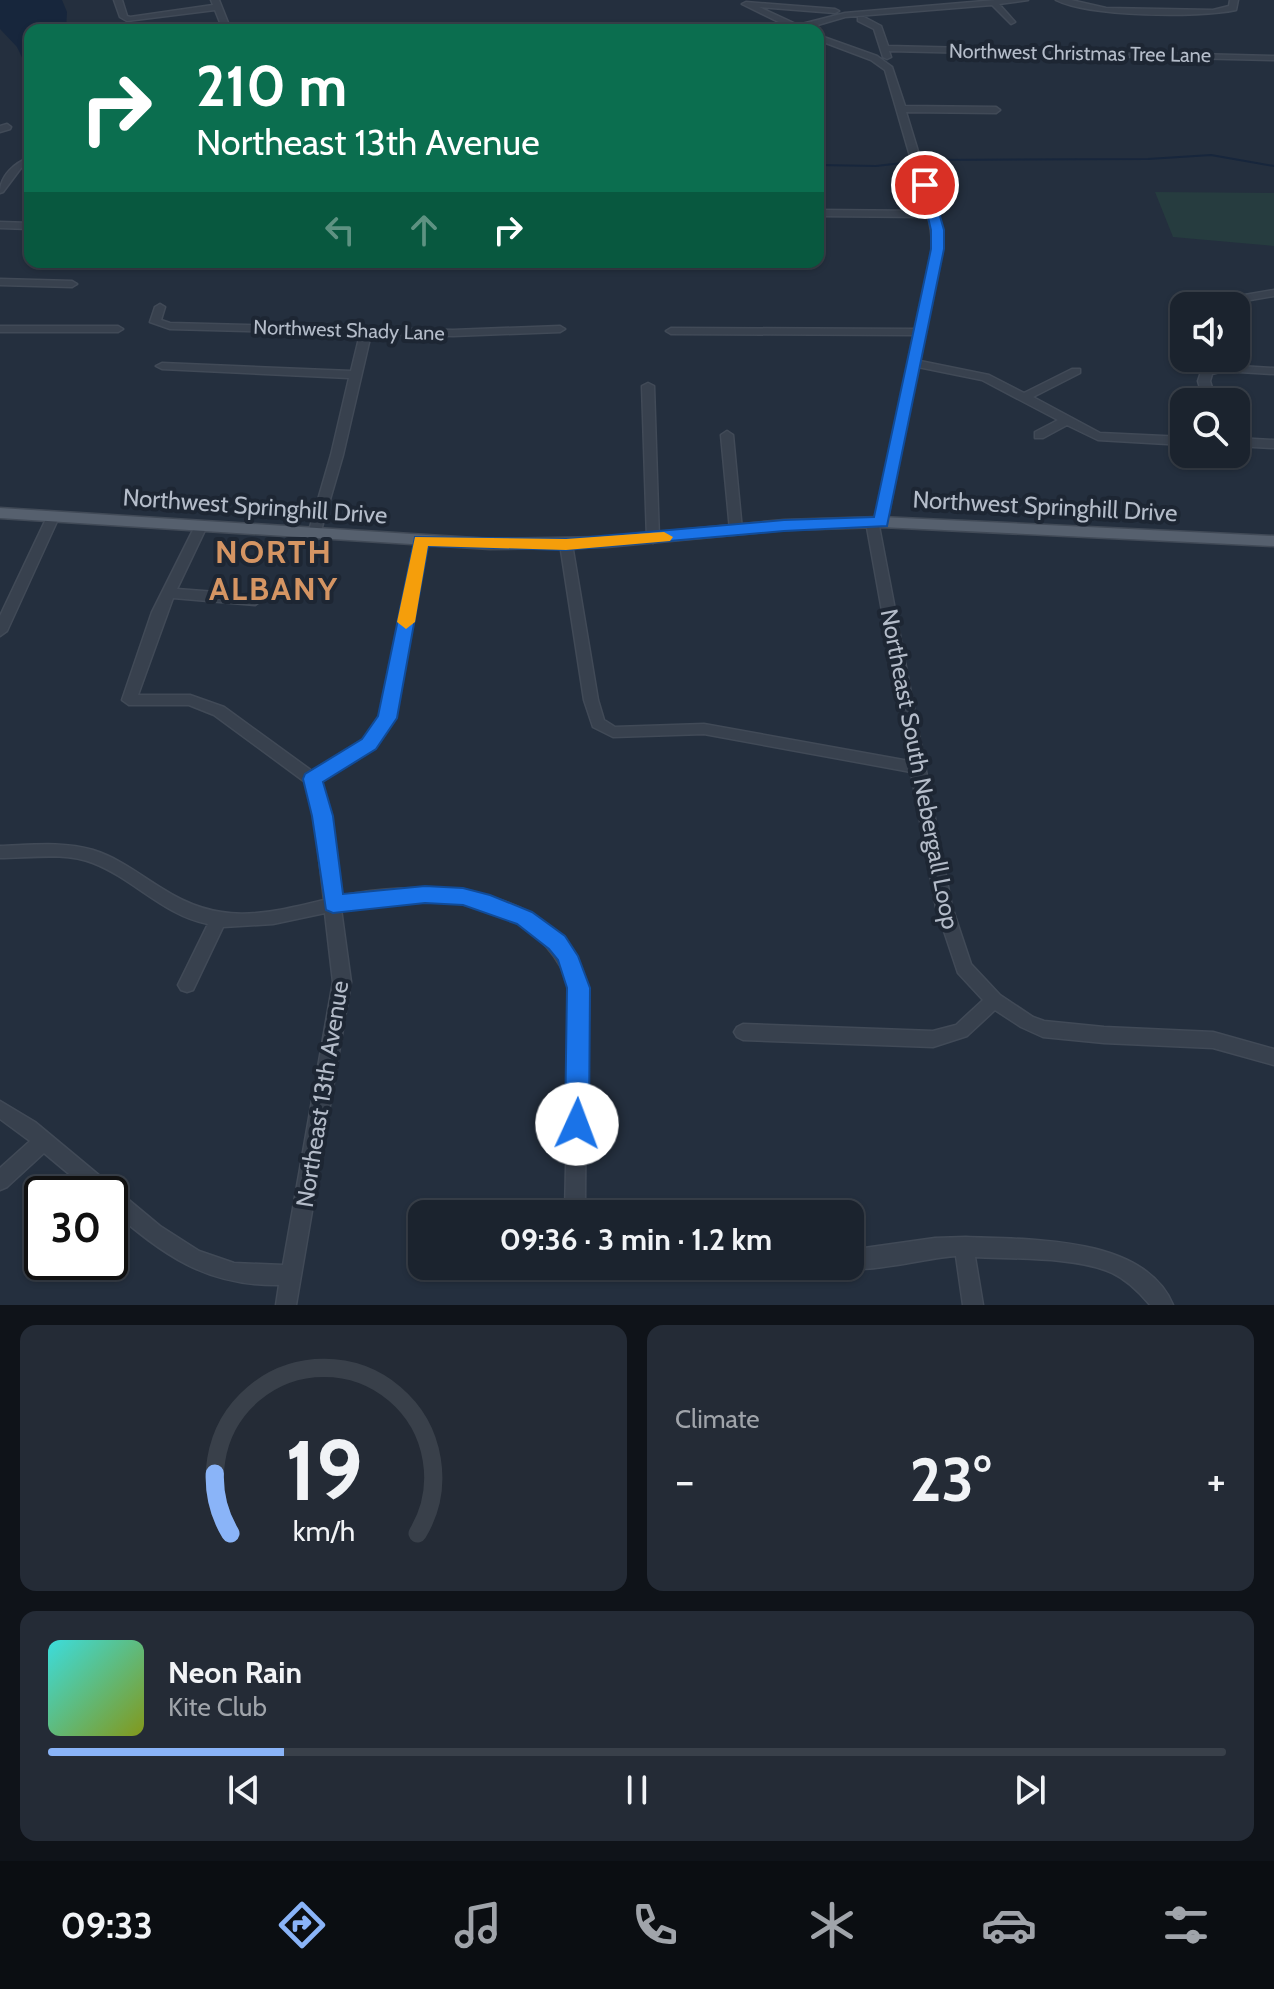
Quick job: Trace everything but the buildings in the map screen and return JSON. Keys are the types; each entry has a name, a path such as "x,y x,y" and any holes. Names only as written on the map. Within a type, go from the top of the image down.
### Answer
{"main road":[{"name":"Northwest Springhill Drive","path":"0,513 421,541 566,544 877,522 1274,541"}],"street":[{"path":"118,0 124,17 130,19 216,4 224,24"},
{"path":"815,24 845,15 1024,0"},
{"path":"1060,0 1098,9 1213,12 1233,8 1234,0"},
{"path":"1098,9 1106,0"},
{"path":"742,2 835,11"},
{"path":"742,2 788,24"},
{"path":"994,3 1011,22"},
{"path":"126,24 130,19"},
{"path":"861,19 878,28 886,48 886,65"},
{"path":"824,39 868,55 886,65 893,75 933,214 937,249 877,522"},
{"name":"Northwest Christmas Tree Lane","path":"886,48 1274,58"},
{"path":"903,109 996,110"},
{"path":"1,188 24,163"},
{"path":"824,213 933,214"},
{"path":"0,225 24,226"},
{"path":"0,282 72,284"},
{"path":"1250,297 1274,293"},
{"name":"Northwest Shady Lane","path":"160,307 154,319 163,326 366,332 560,329"},
{"path":"0,329 118,329"},
{"path":"671,331 921,332"},
{"path":"314,534 366,332"},
{"path":"914,363 974,373 1098,436 1170,441"},
{"path":"162,366 355,375"},
{"path":"1206,388 1204,381 1207,372 1223,368 1274,371"},
{"path":"1025,397 1076,371"},
{"path":"648,386 653,539"},
{"path":"1039,435 1065,421"},
{"path":"727,435 736,530"},
{"path":"1250,443 1274,444"},
{"path":"0,631 53,517"},
{"name":"Northeast South Nebergall Loop","path":"877,522 918,768 949,924 964,968 994,1000 1043,1029 1213,1040 1274,1057"},
{"path":"201,526 168,593 129,700 190,700 219,711 312,779 369,744 387,718 421,541"},
{"path":"566,544 594,716 605,729 626,734 704,729 918,768"},
{"path":"168,593 255,600"},
{"name":"Northeast 13th Avenue","path":"286,1305 342,982 322,816 312,779"},
{"path":"0,852 89,855 177,905 218,920 265,918 333,904 425,895 463,897 514,913 557,942 574,970 580,1006 575,1200"},
{"path":"187,985 218,920"},
{"path":"743,1032 933,1039 961,1031 994,1000"},
{"path":"0,1109 85,1176"},
{"path":"0,1181 43,1141"},
{"path":"128,1211 191,1260 214,1270 256,1277 291,1275"},
{"path":"864,1258 964,1247 1099,1257 1122,1266 1138,1277 1163,1305"},
{"path":"964,1247 973,1305"}],"green space":[{"path":"1155,192 1274,193 1274,246 1173,237"}],"water":[{"path":"0,0 62,0 67,12 66,24 24,24 24,62 17,47 0,29"}],"waterway":[{"path":"925,160 1148,159 1211,155 1274,166"},
{"path":"824,165 876,166 911,162"}],"slow traffic":[{"path":"406,622 421,541 566,544 664,537"}],"district":[{"name":"NORTH ALBANY","path":"274,570"}],"route":[{"path":"577,1124 579,988 574,970 557,942 524,918 503,908 463,897 404,896 333,904 322,816 312,779 356,754 383,727 390,709 421,541 566,544 653,539 784,525 881,522 937,249 937,230 925,185"}]}
